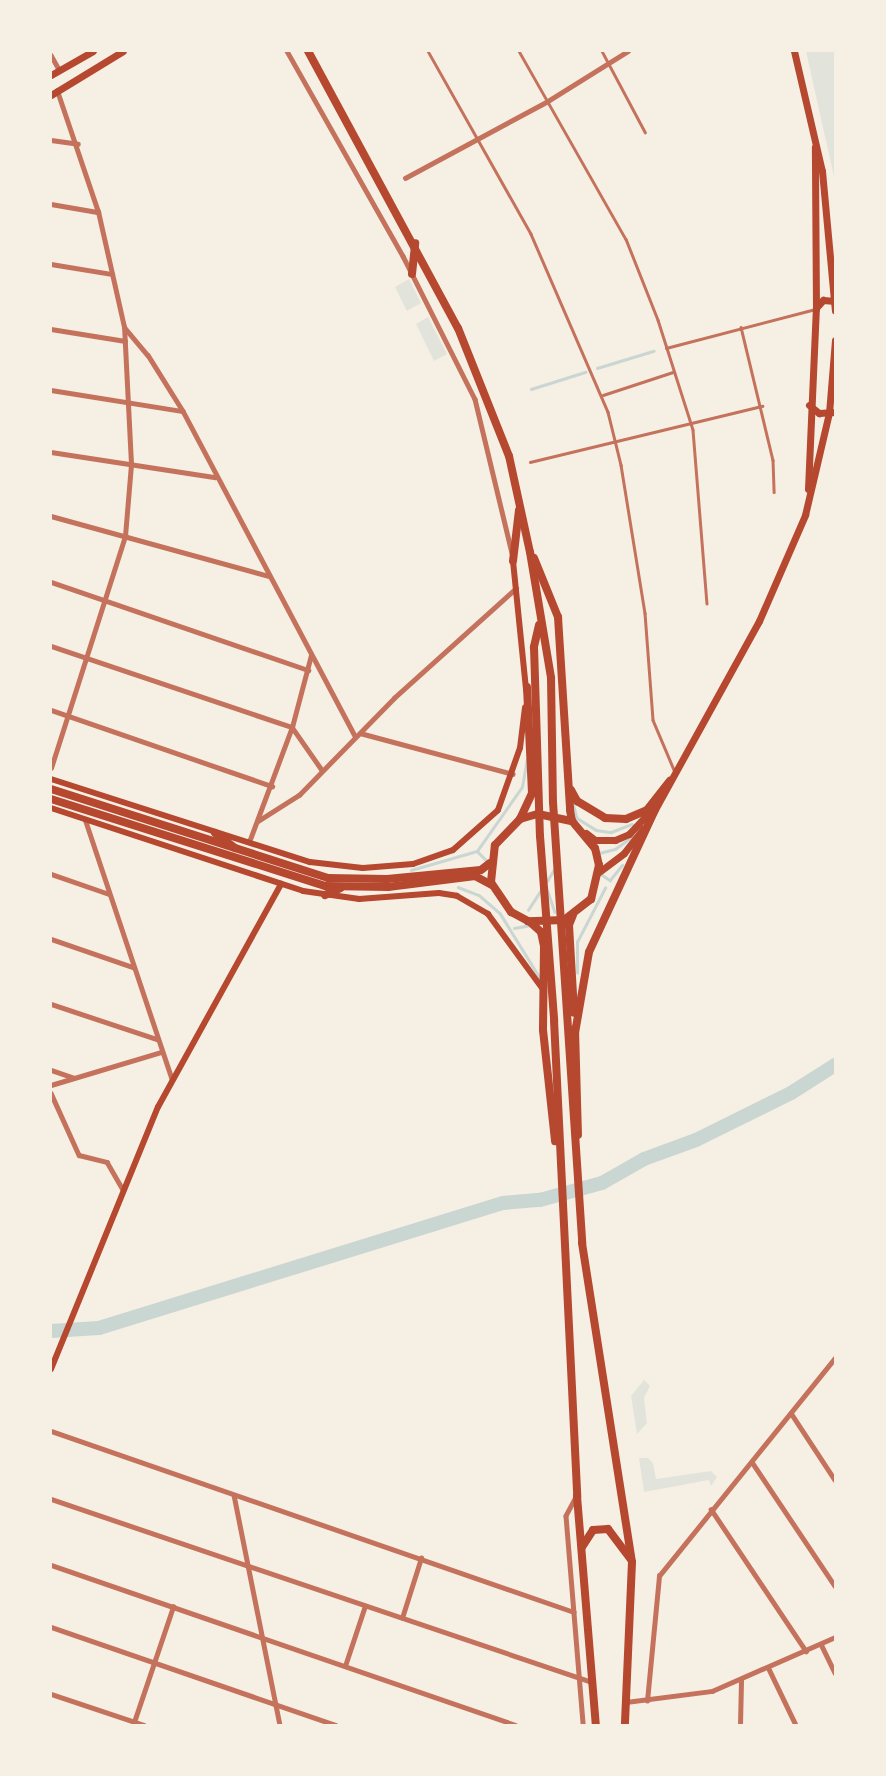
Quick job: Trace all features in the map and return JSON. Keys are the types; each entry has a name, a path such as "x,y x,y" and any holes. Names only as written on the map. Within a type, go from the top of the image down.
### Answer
{"highway":[{"path":"308,51 415,243 458,328 501,432 520,500 539,625 548,646 579,1219 632,1562 625,1725"},
{"path":"412,274 415,243"},
{"path":"513,561 520,500"},
{"path":"530,552 558,617 572,821"},
{"path":"539,625 534,647 540,836 577,1496 596,1725"},
{"path":"51,789 307,873 363,879 481,870 490,863 500,838 520,819 532,793 527,687"},
{"path":"569,782 577,801 617,820 647,810 673,776"},
{"path":"51,799 303,881 344,888"},
{"path":"576,1033 589,952 655,810"},
{"path":"520,819 538,814 572,821 586,833 595,848 599,872 591,899 573,915 546,924 528,921"},
{"path":"118,831 121,821"},
{"path":"215,833 240,852"},
{"path":"490,863 494,887 511,912 538,929 544,941 542,988 551,1127 558,1152"},
{"path":"324,895 344,888 475,876 494,887"},
{"path":"573,915 569,925 576,1033 578,1136 574,1143"},
{"path":"581,1548 593,1530 608,1529 632,1562"}],"main road":[{"path":"51,75 93,51"},
{"path":"54,93 123,51"},
{"path":"794,51 829,222 835,310"},
{"path":"808,508 809,404 816,309 815,147"},
{"path":"816,309 824,300 835,301"},
{"path":"599,872 633,844 655,810 759,621 808,508 832,413 835,340"},
{"path":"809,404 815,412 832,413"},
{"path":"51,779 215,833 327,866 413,864 471,838 498,810 520,748 527,687 513,561"},
{"path":"586,833 604,842 629,834 673,776"},
{"path":"51,808 281,884 324,895 359,899 439,893 457,896 488,914 542,988"},
{"path":"51,1369 54,1355 123,1190 172,1080 281,884"}],"street":[{"path":"287,51 456,358 485,435 513,561"},
{"path":"405,178 548,101 628,51"},
{"path":"51,55 60,71"},
{"path":"51,768 125,537 131,464 124,327 98,212 79,144 54,93"},
{"path":"51,140 79,144"},
{"path":"51,204 98,212"},
{"path":"51,264 112,274"},
{"path":"124,327 148,355 183,411 311,655 357,734 513,774"},
{"path":"51,329 125,341"},
{"path":"51,390 183,411"},
{"path":"51,452 216,478"},
{"path":"51,516 269,576"},
{"path":"51,582 308,670"},
{"path":"258,821 291,802 357,734 517,588"},
{"path":"51,646 292,727 322,771"},
{"path":"249,843 292,727 311,655"},
{"path":"51,710 272,786"},
{"path":"86,820 172,1080"},
{"path":"51,874 109,894"},
{"path":"51,939 134,967"},
{"path":"51,1004 157,1039"},
{"path":"51,1086 161,1052"},
{"path":"51,1070 74,1079"},
{"path":"51,1093 79,1155 84,1160 104,1160 123,1190"},
{"path":"647,1701 659,1576 834,1363"},
{"path":"791,1413 835,1480"},
{"path":"51,1431 574,1612"},
{"path":"751,1461 835,1586"},
{"path":"234,1494 280,1725"},
{"path":"577,1496 566,1516 583,1725"},
{"path":"51,1499 579,1680 592,1682"},
{"path":"711,1510 806,1651"},
{"path":"402,1618 421,1558"},
{"path":"51,1565 515,1725"},
{"path":"345,1666 365,1606"},
{"path":"133,1724 173,1607"},
{"path":"51,1627 335,1725"},
{"path":"626,1702 647,1701 741,1680 835,1637"},
{"path":"821,1644 835,1674"},
{"path":"769,1669 796,1725"},
{"path":"740,1725 741,1680"},
{"path":"51,1694 133,1724 144,1725"}],"lane":[{"path":"428,51 531,233 602,395 615,439 645,613 653,720 673,776"},
{"path":"519,51 626,239 666,348 699,466 707,604"},
{"path":"602,51 645,132"},
{"path":"666,348 816,309"},
{"path":"741,327 762,406 775,478 774,492"},
{"path":"602,395 673,372"},
{"path":"530,463 615,439 762,406"}],"shaded area":[{"path":"806,51 835,51 835,181 813,83"},
{"path":"409,279 421,303 407,311 395,287"},
{"path":"428,317 447,354 434,361 416,324"},
{"path":"644,1380 650,1386 644,1398 647,1423 637,1434 631,1396"},
{"path":"639,1458 648,1458 653,1463 656,1479 711,1471 717,1477 711,1486 709,1480 644,1492"}],"waterway":[{"path":"597,368 653,351"},
{"path":"531,389 585,372"},
{"path":"411,870 477,851 522,787 527,759"},
{"path":"573,803 577,818 596,830 611,832 632,824"},
{"path":"599,853 615,849 633,836"},
{"path":"477,851 487,861"},
{"path":"601,874 610,880 622,865"},
{"path":"547,881 553,871"},
{"path":"458,887 479,895 500,913 540,978"},
{"path":"577,973 577,942 605,888"},
{"path":"547,889 555,912"},
{"path":"528,910 541,890"},
{"path":"514,928 531,925"},
{"path":"51,1331 99,1328 503,1203 540,1200 602,1183 644,1159 696,1140 791,1093 835,1065"}]}
